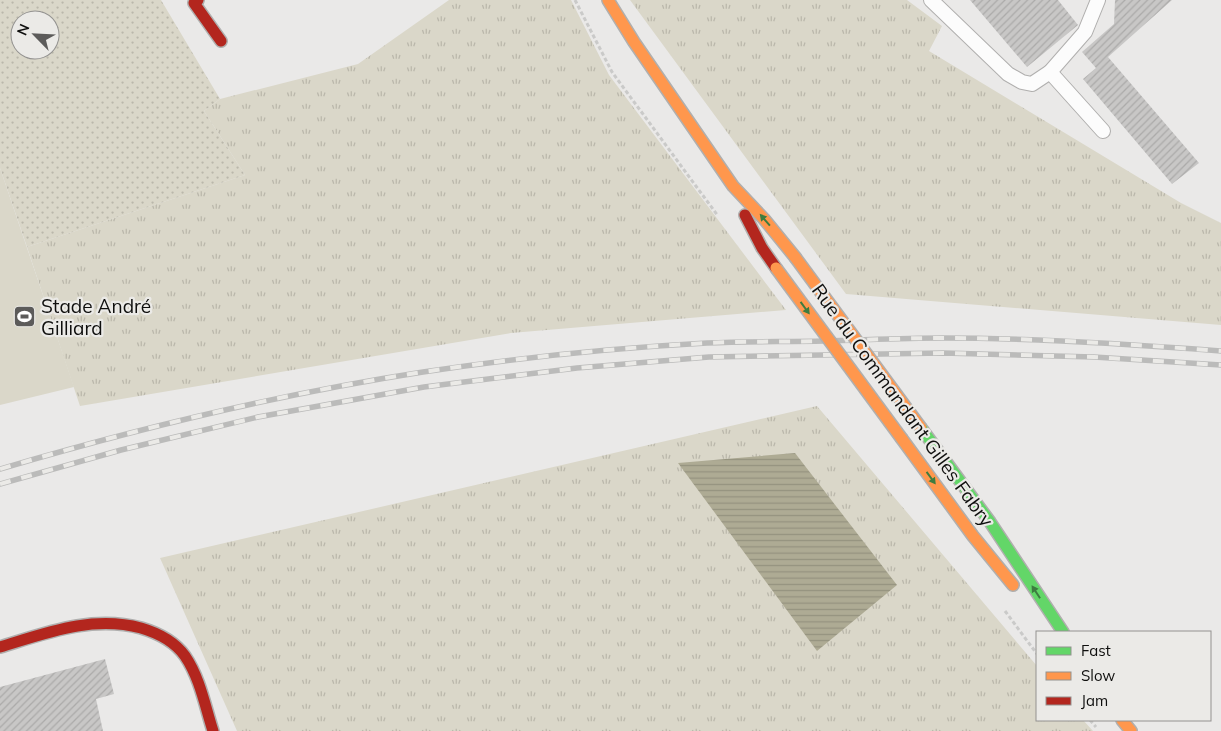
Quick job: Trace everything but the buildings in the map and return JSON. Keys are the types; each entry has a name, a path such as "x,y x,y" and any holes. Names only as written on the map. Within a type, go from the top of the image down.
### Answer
{"street":[{"path":"198,0 194,3 222,41"},
{"name":"Rue du Commandant Gilles Fabry","path":"608,0 634,42 733,186 764,219 795,257 990,522 1062,631"},
{"name":"Rue du Commandant Gilles Fabry","path":"733,186 754,233 776,268 973,536 1022,595"},
{"path":"1040,618 1051,631"},
{"path":"0,647 66,627 95,622 124,623 153,632 177,646 185,656 197,680 214,731"},
{"path":"1123,721 1131,731"}],"lane":[{"path":"931,0 1014,79 1032,84 1050,72 1085,32 1098,0"},
{"path":"1050,72 1103,131"}],"path":[{"path":"575,0 612,72 721,220"}],"green space":[{"path":"0,0 161,0 220,99 204,111 245,175 27,247 0,168"},
{"path":"449,0 571,0 609,75 786,310 511,333 80,406 27,247 245,175 204,111 220,99 358,64"},
{"path":"630,0 907,0 942,26 929,51 1181,203 1221,223 1221,325 846,294"},
{"name":"Stade André Gilliard","path":"0,168 74,387 0,405"},
{"path":"817,406 1036,665 1036,721 1084,721 1093,731 237,731 160,558"}],"shaded area":[{"path":"795,453 897,585 817,651 678,463"}],"railway":[{"path":"0,469 157,426 316,391 423,372 564,354 707,343 942,338 1082,342 1221,351"},
{"path":"0,484 121,450 258,417 424,387 577,368 709,357 943,353 1094,357 1221,365"}],"traffic: fast":[{"path":"921,428 990,522 1062,631"}],"traffic: slow":[{"path":"608,0 634,42 733,186 764,219 795,257"},
{"path":"795,257 921,428"},
{"path":"776,268 902,439"},
{"path":"902,439 973,536 1013,585"},
{"path":"1123,721 1131,731"}],"traffic: jam":[{"path":"198,0 194,3 221,41"},
{"path":"745,215 762,248 776,268"},
{"path":"0,647 52,631 87,625 123,625 141,628 154,633 176,646 185,656 198,683 213,731"}],"place":[{"name":"Stade André Gilliard","path":"25,317"}]}
